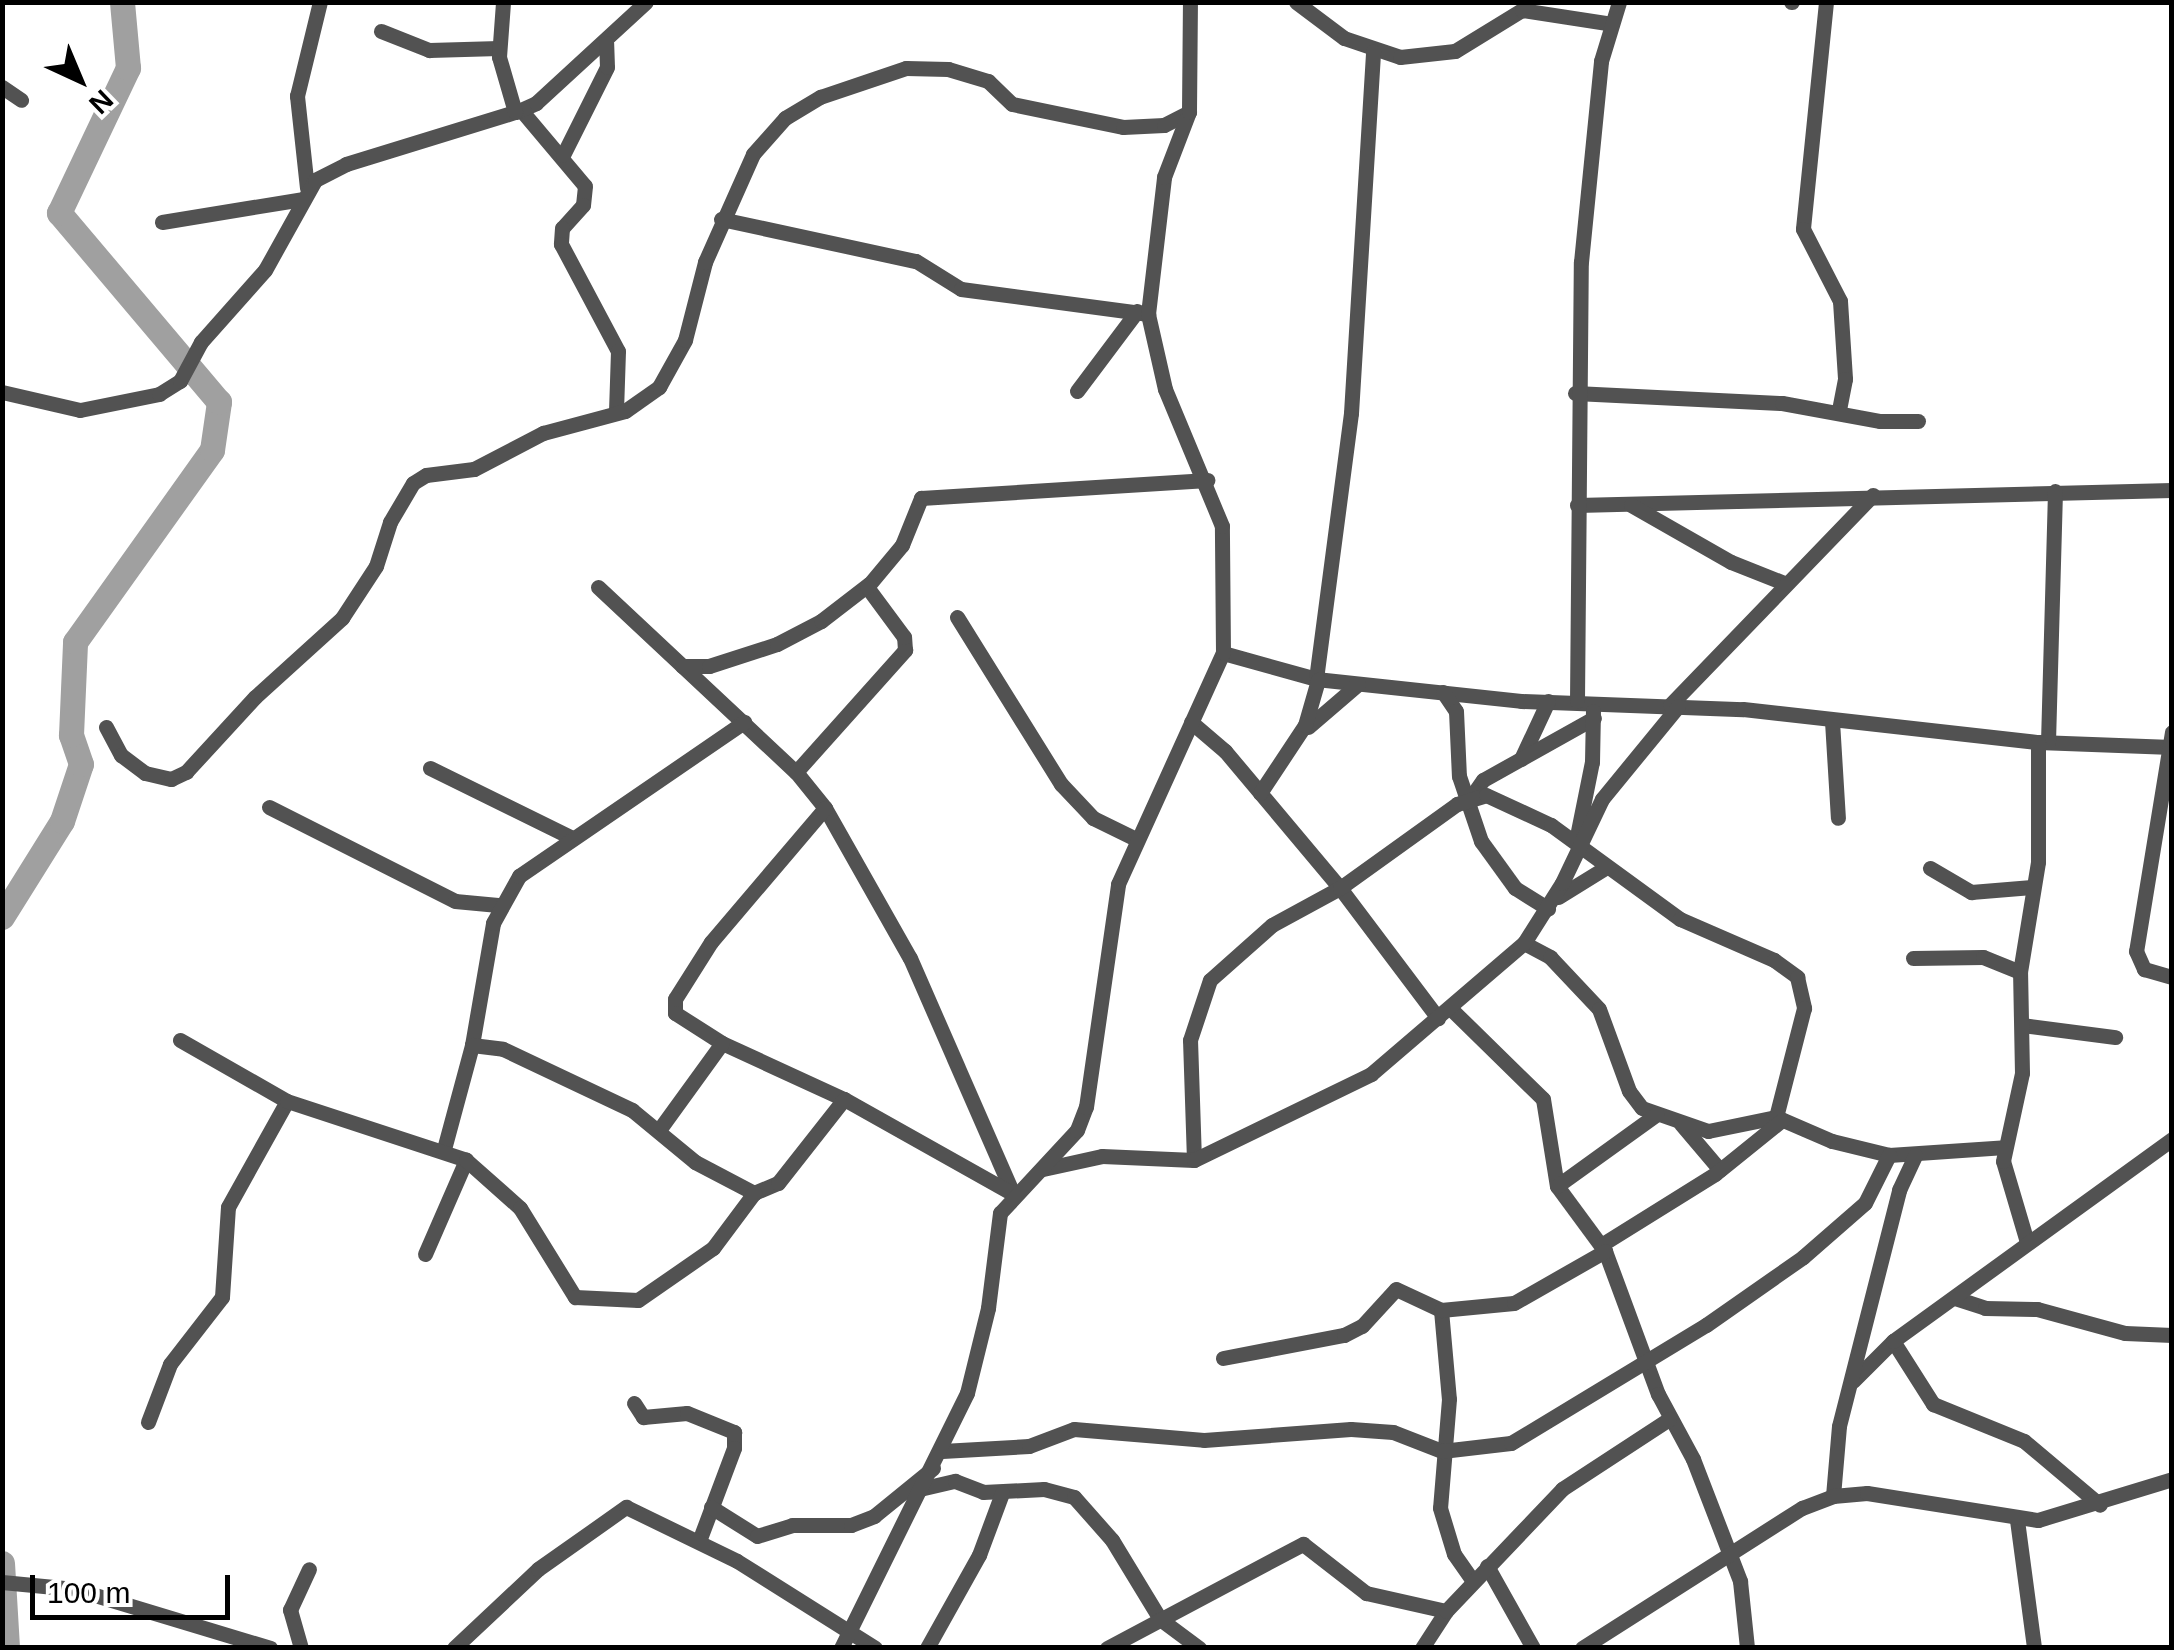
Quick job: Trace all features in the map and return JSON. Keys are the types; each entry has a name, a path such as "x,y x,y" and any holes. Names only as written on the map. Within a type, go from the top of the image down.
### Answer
{"street":[{"path":"2,392 80,410 159,394 180,382 201,342 265,270 305,193 297,96 320,2"},
{"path":"504,2 499,48 518,111 563,155 585,186 584,204 562,228 561,244 618,351 616,412"},
{"path":"162,222 305,193 346,164 518,111 606,43 646,2"},
{"path":"841,1648 942,1451 980,1344 994,1232 1013,1194 1076,1130 1086,1107 1110,917 1134,838 1222,653 1224,548 1207,480 1164,389 1142,312 1164,177 1189,112 1190,2"},
{"path":"1296,2 1373,52 1430,57 1474,42 1511,14 1615,14"},
{"path":"1526,2 1542,13"},
{"path":"1577,846 1588,707 1577,505 1575,393 1580,262 1601,62 1615,14 1631,2"},
{"path":"1826,2 1803,228 1840,301 1845,379 1839,410"},
{"path":"381,31 429,50 499,48"},
{"path":"563,155 607,68 606,43"},
{"path":"1260,792 1300,732 1317,680 1351,414 1373,52"},
{"path":"106,727 121,755 145,773 171,779 186,772 255,697 342,618 376,566 390,522 413,483 426,474 474,469 543,433 616,412 659,386 672,365 721,219 753,154 785,118 820,96 906,68 948,69 988,81 1012,104 1122,128 1164,125 1189,112"},
{"path":"2,87 20,100"},
{"path":"721,219 916,261 961,289 1142,312"},
{"path":"1078,391 1142,312"},
{"path":"1575,393 1839,410 1880,421 1918,421"},
{"path":"682,666 720,663 776,644 821,621 868,584 902,545 917,502 928,494 1071,493 1207,480"},
{"path":"1577,505 2172,490"},
{"path":"2028,1242 2006,1178 2005,1147 2022,1073 2020,972 2032,886 2043,742 2055,491"},
{"path":"1040,1170 1102,1156 1194,1160 1356,1082 1444,1013 1524,943 1550,905 1602,798 1674,705 1784,582 1873,495"},
{"path":"1631,506 1731,562 1784,582"},
{"path":"796,772 905,650 904,637 868,595 868,584"},
{"path":"598,587 796,772 824,808 916,970 1013,1194"},
{"path":"957,617 1075,802 1134,838"},
{"path":"1222,653 1317,680 1588,707 1674,705 2043,742 2171,742 2136,950 2144,969 2172,976"},
{"path":"1300,732 1358,684"},
{"path":"1443,692 1457,716 1468,798 1492,860 1515,888 1550,905"},
{"path":"1521,759 1548,701"},
{"path":"1194,1160 1190,1040 1210,980 1248,942 1340,888 1468,798 1482,780 1521,759 1588,707"},
{"path":"1832,720 1838,818"},
{"path":"444,1149 472,1045 498,906 519,876 744,722"},
{"path":"1191,722 1260,792 1444,1013 1543,1099 1557,1186 1603,1248 1668,1419 1693,1458 1748,1613 1747,1648"},
{"path":"430,768 572,838"},
{"path":"1223,1358 1344,1336 1362,1326 1396,1289 1442,1310 1514,1303 1720,1170 1779,1118 1804,1008 1798,978 1774,960 1680,919 1524,808 1486,795 1468,798"},
{"path":"269,808 455,901 498,906"},
{"path":"824,808 720,930 675,998 676,1012 722,1044 844,1099 1013,1194"},
{"path":"1550,905 1605,868"},
{"path":"1930,868 1971,892 2032,886"},
{"path":"1524,943 1550,957 1590,996 1629,1092 1642,1108 1680,1124 1725,1130 1779,1118 1832,1142 1889,1155 2005,1147"},
{"path":"1913,958 1984,957 2020,972"},
{"path":"2022,1025 2115,1037"},
{"path":"180,1040 287,1101 444,1149 466,1160 520,1208 570,1295 616,1303 638,1300 700,1259 754,1193 778,1183 844,1099"},
{"path":"659,1130 722,1044"},
{"path":"472,1045 503,1049 577,1082 659,1130 695,1162 754,1193"},
{"path":"148,1422 170,1364 222,1297 228,1207 287,1101"},
{"path":"1557,1186 1657,1114"},
{"path":"1680,1124 1720,1170"},
{"path":"1853,1382 1894,1341 2172,1140"},
{"path":"942,1451 1029,1446 1074,1429 1204,1440 1351,1429 1394,1432 1442,1451 1511,1443 1648,1361 1844,1224 1884,1177 1889,1155"},
{"path":"1833,1496 1839,1426 1899,1190 1916,1156"},
{"path":"425,1254 466,1160"},
{"path":"1955,1298 1985,1308 2037,1309 2125,1333 2172,1336"},
{"path":"1442,1310 1449,1400 1442,1451 1445,1528 1473,1581"},
{"path":"1894,1341 1934,1404 2024,1441 2100,1504"},
{"path":"634,1403 643,1417 687,1413 734,1432 734,1448 699,1541"},
{"path":"1422,1648 1446,1611 1562,1489 1668,1419"},
{"path":"711,1507 757,1536 804,1523 851,1525 874,1516 933,1468"},
{"path":"1582,1648 1730,1554 1833,1496 1867,1493 2018,1520 2100,1504 2172,1479"},
{"path":"924,1488 955,1480 1002,1493 1044,1489 1074,1497 1112,1540 1160,1620 1200,1648"},
{"path":"927,1648 979,1555 1002,1493"},
{"path":"454,1648 538,1569 614,1510 636,1509 699,1541 876,1648"},
{"path":"2018,1520 2034,1648"},
{"path":"1107,1648 1303,1544 1366,1593 1446,1611"},
{"path":"1487,1566 1533,1648"},
{"path":"301,1648 290,1610 309,1569"},
{"path":"2,1582 75,1589 241,1645 270,1648"}],"waterway":[{"path":"2,917 62,821 81,764 71,735 75,642 212,450 219,402 59,213 128,68 122,2"},
{"path":"2,1563 7,1648"}]}
